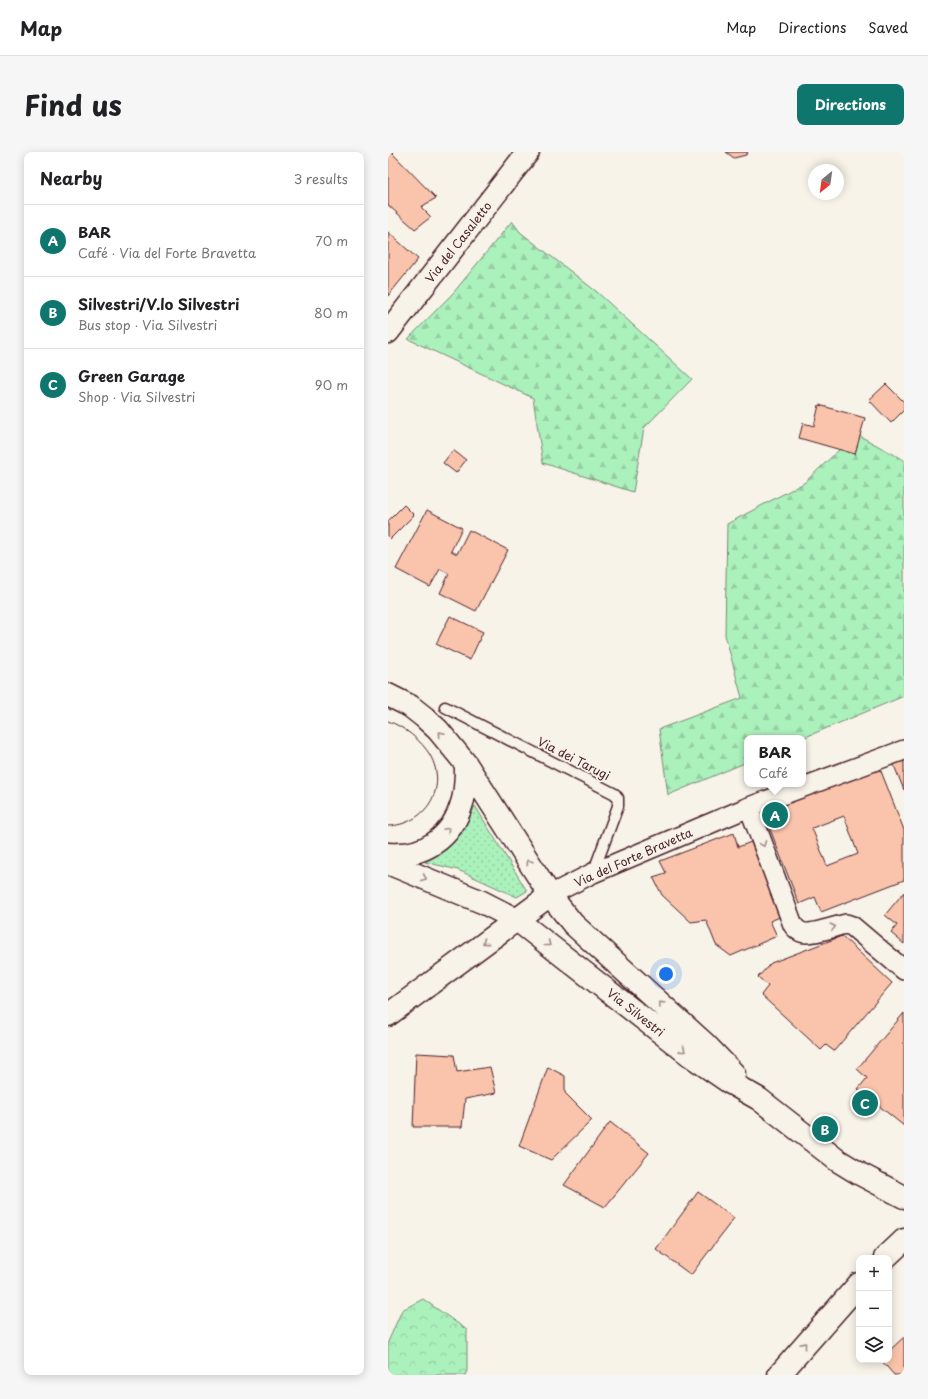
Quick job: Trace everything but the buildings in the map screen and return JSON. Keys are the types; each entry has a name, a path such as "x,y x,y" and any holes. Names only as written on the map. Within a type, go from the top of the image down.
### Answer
{"main road":[{"name":"Via del Casaletto","path":"389,321 528,152"},
{"name":"Via Silvestri","path":"388,695 410,706 424,717 438,730 466,764 550,895 573,924 705,1044 759,1099 837,1160 904,1197"},
{"path":"388,854 402,855 425,849 440,838 449,828 456,818 463,803 466,764"},
{"name":"Via Silvestri","path":"388,863 482,902 517,920 691,1056 729,1082 759,1099"},
{"name":"Via del Forte Bravetta","path":"388,1015 550,895"},
{"path":"888,1255 904,1240"},
{"path":"779,1375 856,1287"}],"street":[{"name":"Via del Forte Bravetta","path":"806,786 904,750"},
{"name":"Via del Forte Bravetta","path":"550,895 593,873 749,807 803,787"},
{"path":"749,807 793,925 796,929 805,933 846,924 852,926 904,970"}],"lane":[{"name":"Via dei Tarugi","path":"445,706 615,794 618,798 618,806 593,873"}],"green space":[{"path":"512,221 520,232 597,292 692,379 644,428 633,492 543,463 533,398 408,339 454,292"},
{"path":"856,434 904,460 904,696 806,737 806,735 744,735 744,763 668,795 659,729 742,698 725,635 727,524 804,483"},
{"path":"475,806 527,891 517,897 458,870 425,862 443,852 450,846 466,824"},
{"path":"423,1299 467,1330 467,1371 465,1375 388,1375 388,1342 402,1310"}],"tram line":[{"path":"388,721 400,726 412,735 427,750 435,768 437,780 435,792 430,803 423,812 413,819 401,824 388,826"}],"place":[{"name":"BAR","path":"775,815"},
{"name":"Green Garage","path":"865,1103"},
{"name":"Silvestri/V.lo Silvestri","path":"825,1129"}]}
